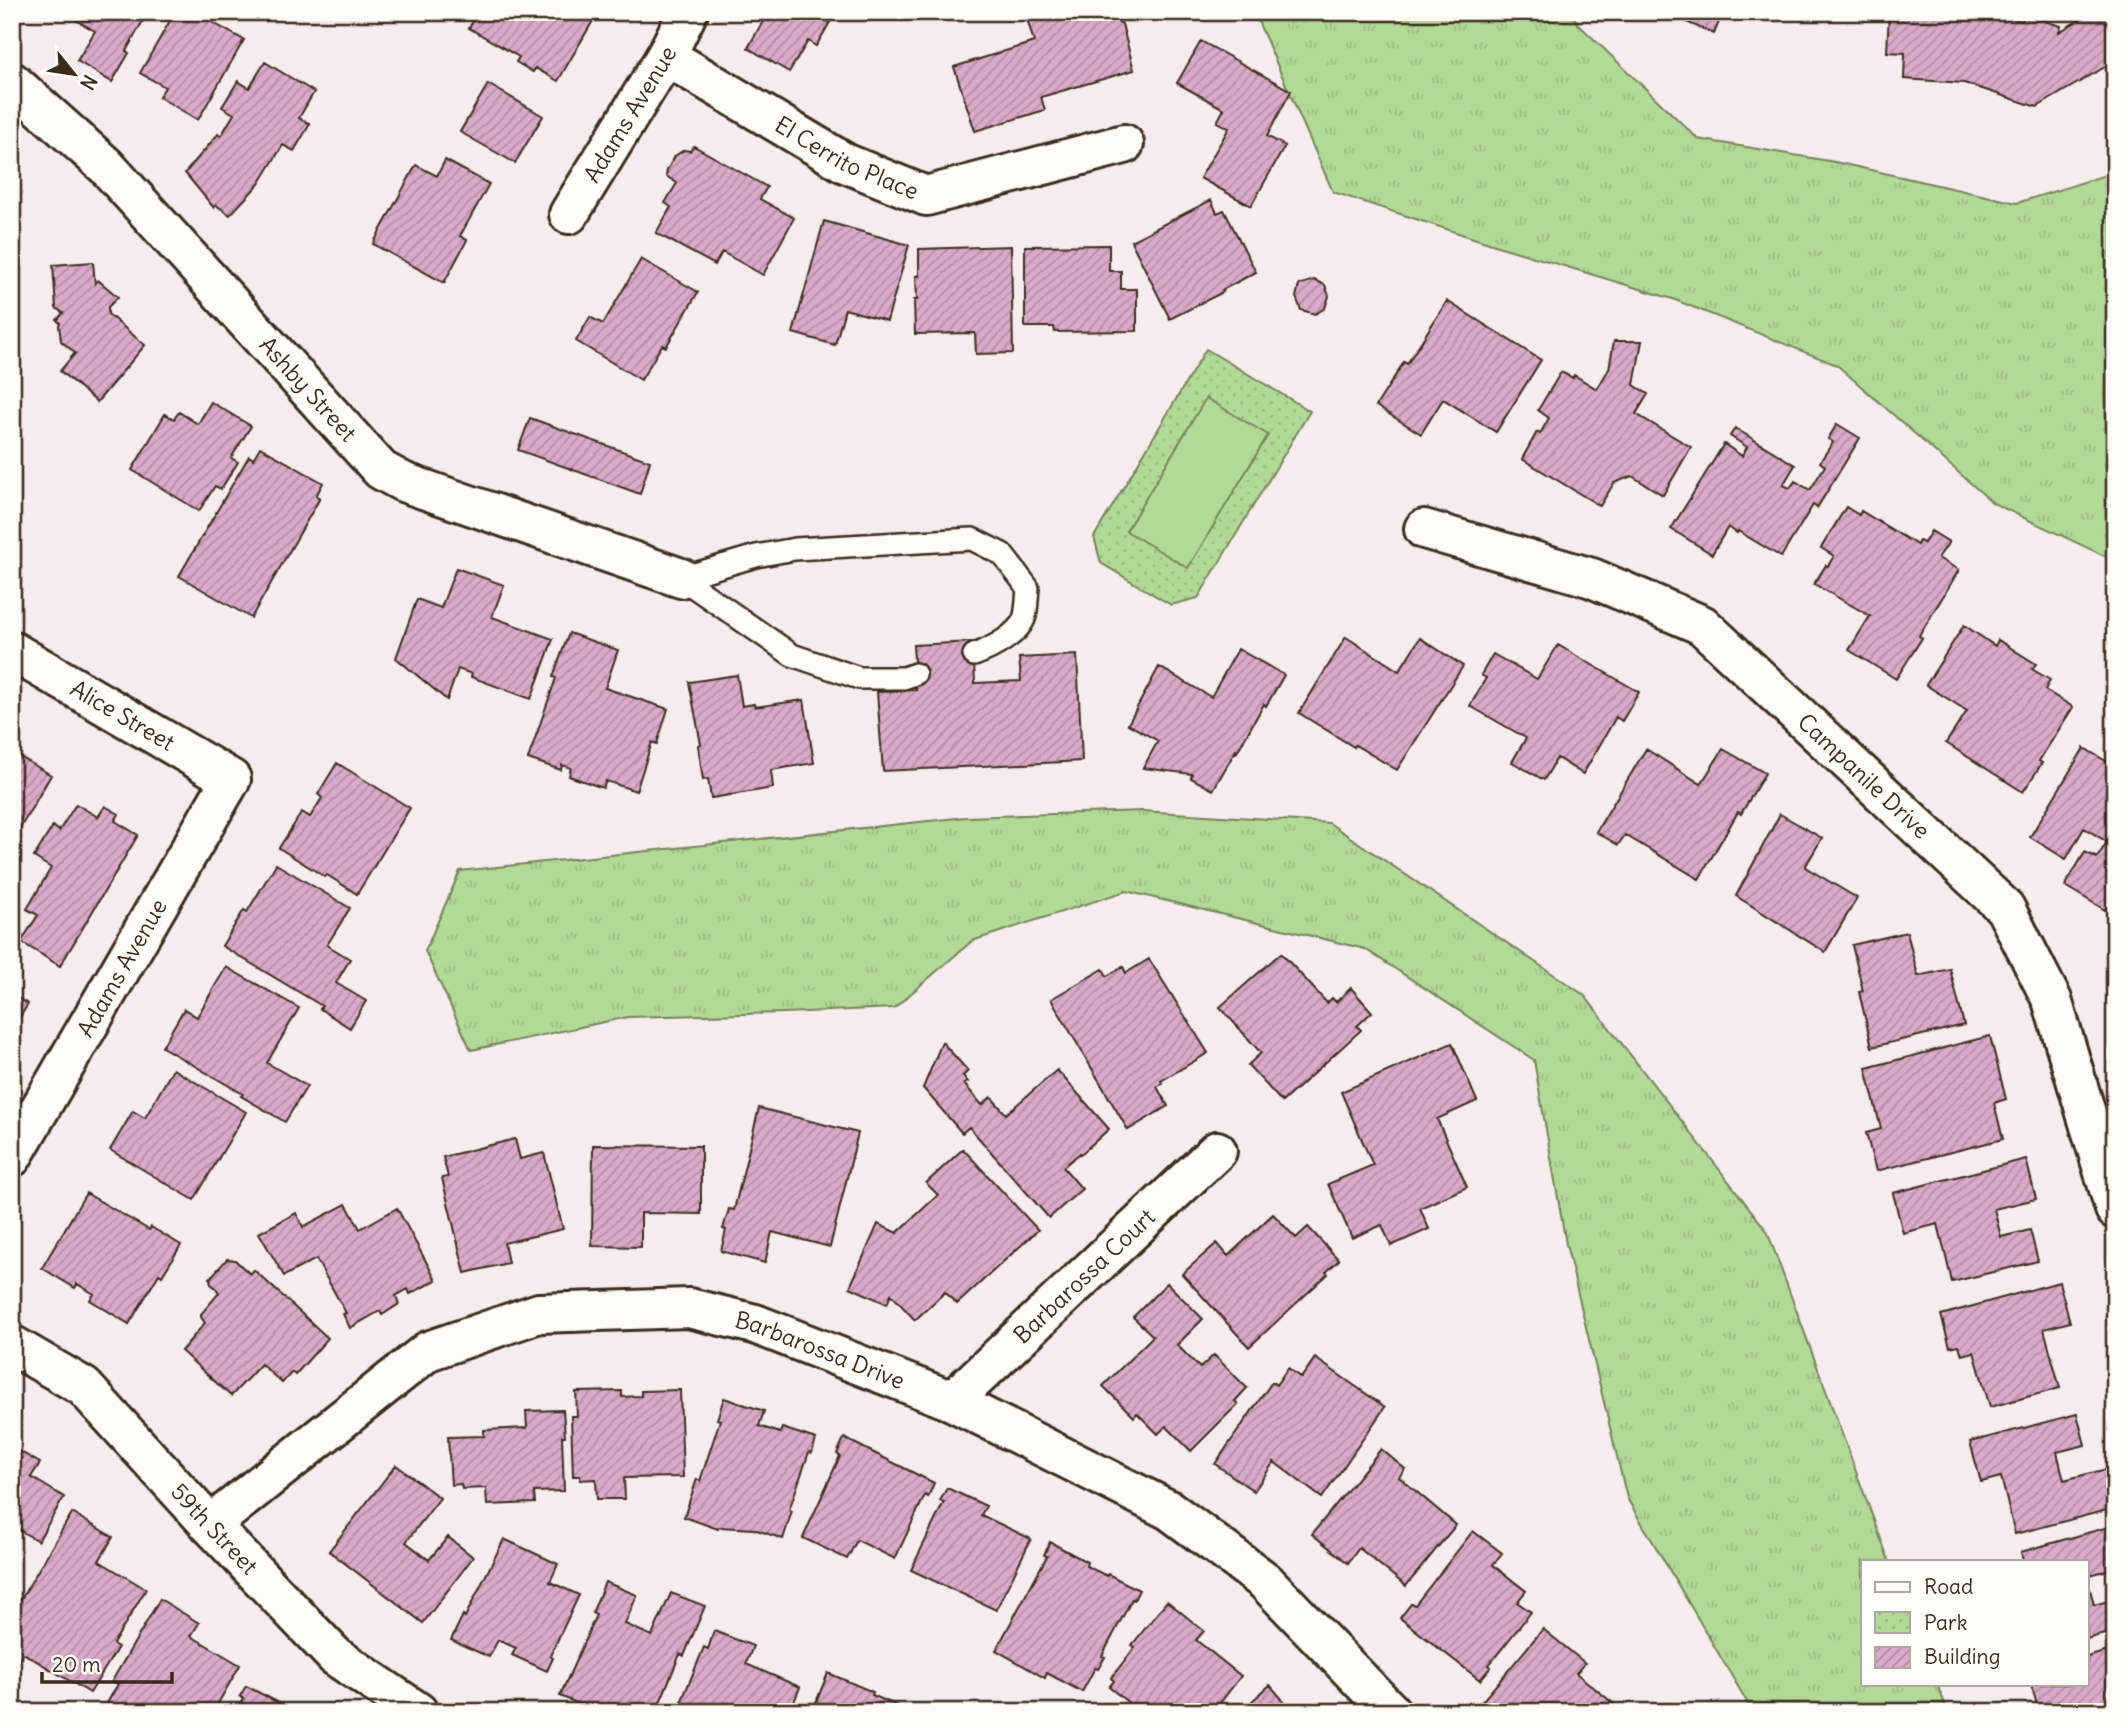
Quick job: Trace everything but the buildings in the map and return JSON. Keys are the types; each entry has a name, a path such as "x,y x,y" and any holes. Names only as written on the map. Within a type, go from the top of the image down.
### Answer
{"street":[{"name":"Adams Avenue","path":"569,214 666,56 688,12"},
{"name":"El Cerrito Place","path":"666,56 845,163 926,196 1125,144"},
{"name":"Ashby Street","path":"12,82 106,166 382,470 403,482 681,578"},
{"name":"Campanile Drive","path":"1424,530 1592,578 1702,625 2005,908 2052,1000 2115,1209"},
{"name":"Alice Street","path":"12,651 232,779"},
{"name":"Adams Avenue","path":"12,1157 232,779"},
{"name":"Barbarossa Court","path":"953,1401 1217,1151"},
{"name":"Barbarossa Drive","path":"210,1525 428,1351 540,1313 689,1308 755,1324 953,1401 1169,1510 1265,1581 1391,1712"},
{"name":"59th Street","path":"12,1345 83,1387 335,1656 418,1712"}],"lane":[{"path":"681,578 756,556 795,549 972,539 1002,554 1028,588 1025,618 1007,638 991,649 974,655"},
{"path":"681,578 792,655 859,678 904,678 915,674"}],"green space":[{"path":"1254,12 1571,12 1578,24 1698,139 1835,162 2017,203 2115,172 2115,561 1993,503 1837,365 1673,299 1333,192"},
{"path":"1206,349 1310,411 1198,598 1171,605 1101,563 1094,537"},
{"path":"1206,398 1268,435 1188,568 1126,531"},
{"path":"1142,811 1329,823 1584,995 1767,1231 1889,1560 1861,1560 1861,1686 1938,1686 1948,1712 1753,1712 1627,1498 1566,1244 1534,1060 1365,949 1126,891 972,941 894,1008 628,1017 471,1050 425,951 460,871 966,817"}]}
